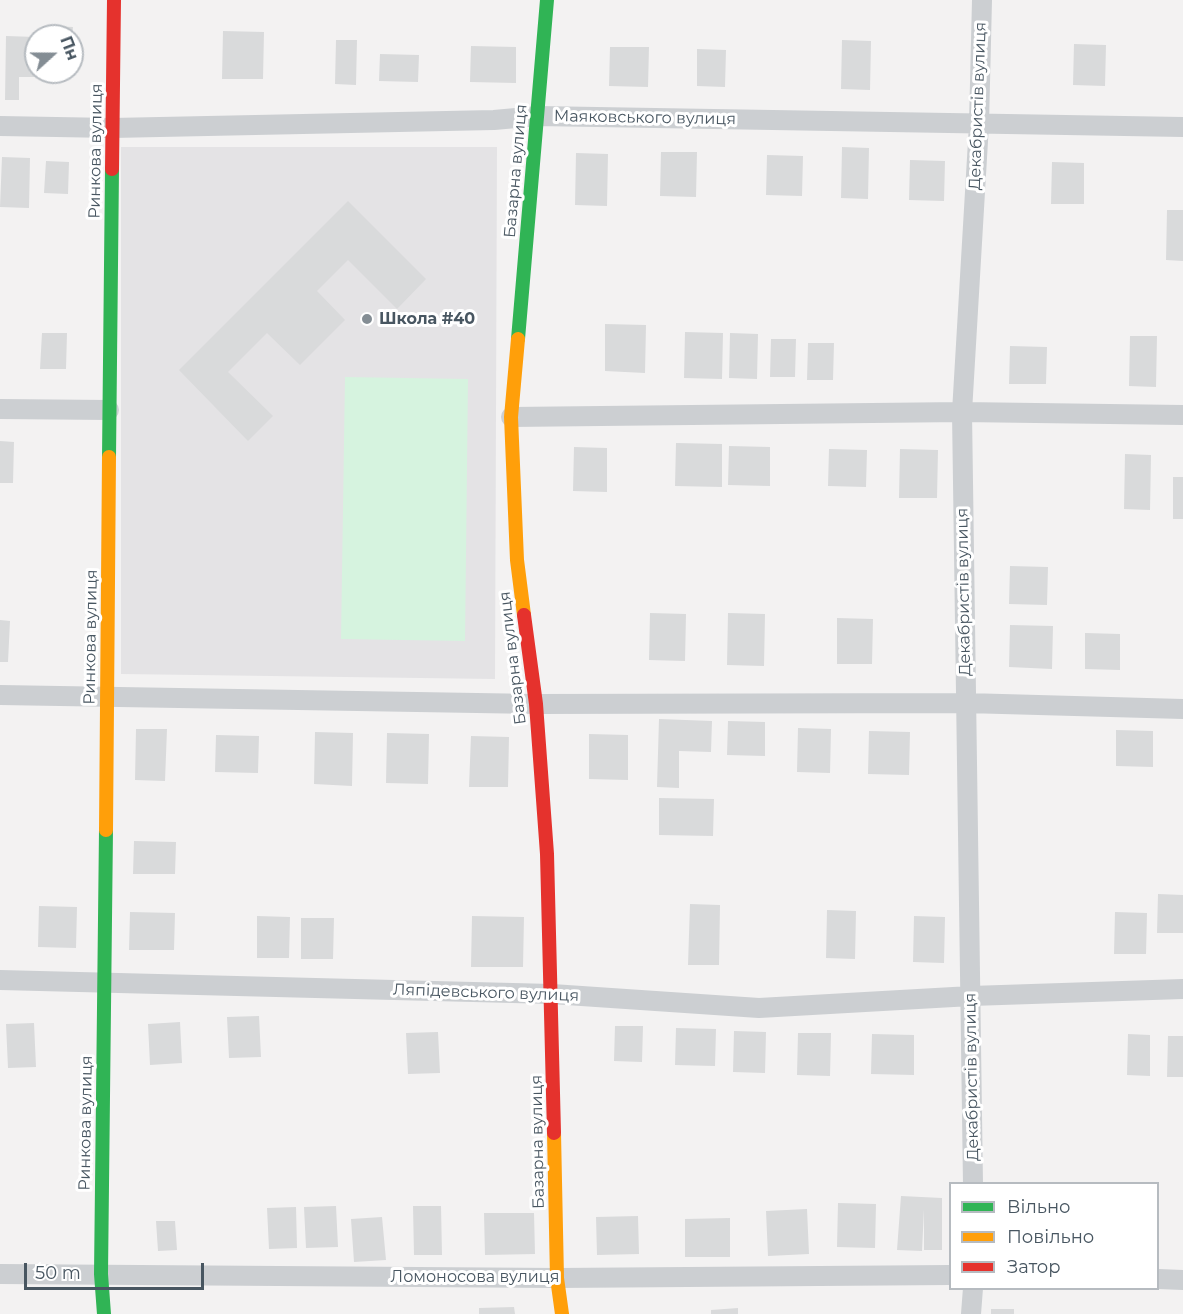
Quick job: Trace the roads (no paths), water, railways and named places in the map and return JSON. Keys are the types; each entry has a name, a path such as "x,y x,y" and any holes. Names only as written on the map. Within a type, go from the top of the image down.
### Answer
{"street":[{"name":"Ринкова вулиця","path":"105,1314 101,1274 114,0"},
{"name":"Базарна вулиця","path":"547,0 512,417 517,560 536,704 547,855 557,1278 562,1314"},
{"name":"Декабристів вулиця","path":"973,1182 962,412 979,124 982,0"},
{"name":"Маяковського вулиця","path":"0,126 112,128 494,120 538,116 1183,127"},
{"path":"0,409 110,410"},
{"path":"512,417 962,412 1183,415"},
{"path":"0,695 536,704 966,703 1183,709"},
{"name":"Ляпідевського вулиця","path":"0,980 552,994 759,1008 971,996 1183,989"},
{"name":"Ломоносова вулиця","path":"0,1274 557,1278 949,1275"},
{"path":"1159,1279 1183,1280"},
{"path":"971,1314 973,1290"}],"place":[{"name":"Школа #40","path":"367,319"}]}
